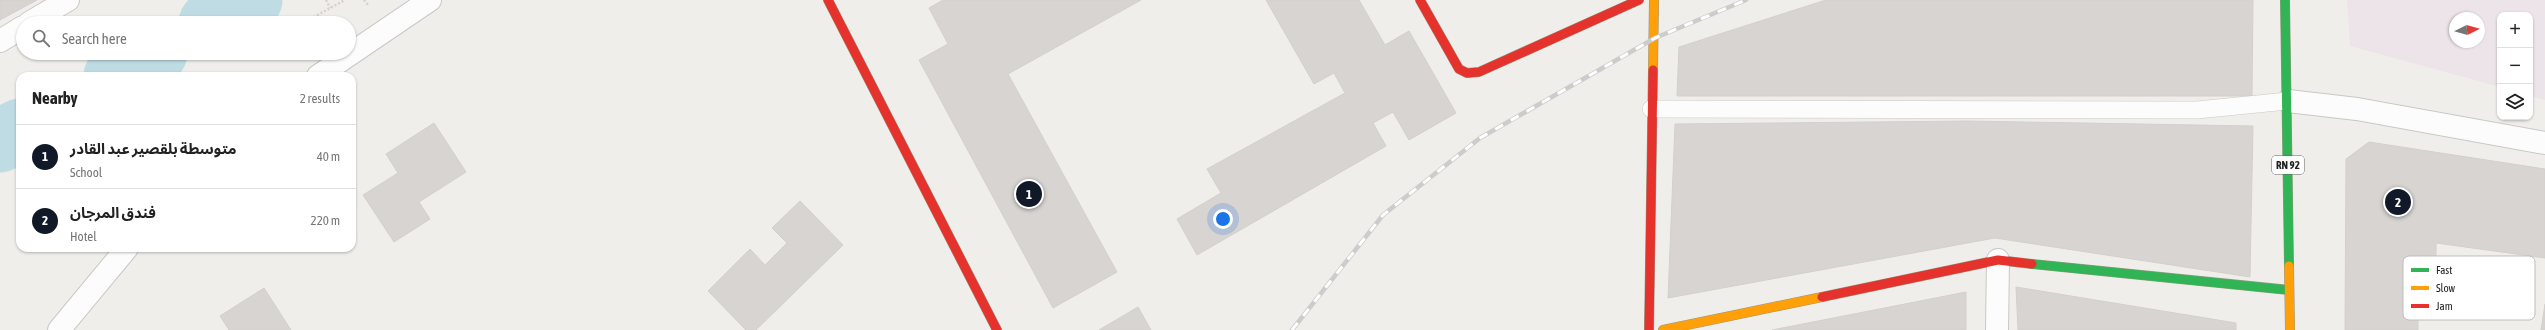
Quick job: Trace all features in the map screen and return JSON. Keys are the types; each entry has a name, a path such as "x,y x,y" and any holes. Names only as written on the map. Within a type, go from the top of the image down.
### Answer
{"main road":[{"path":"828,0 997,330"},
{"path":"1420,0 1459,69 1467,73 1479,72 1639,0"},
{"path":"1649,330 1651,109 1655,38 1654,0"},
{"name":"RN 92","path":"2285,0 2288,102 2290,330"},
{"path":"1663,330 1998,260 2290,290"}],"street":[{"path":"41,16 68,0"},
{"path":"356,50 430,0"},
{"path":"0,40 16,31"},
{"path":"324,72 342,60"},
{"path":"2288,102 2356,109 2545,143"},
{"path":"59,330 124,252"},
{"path":"1997,330 1998,260"}],"lane":[{"path":"1651,109 2197,110 2288,102"}],"path":[{"path":"326,0 330,8"},
{"path":"316,16 345,0"}],"shaded area":[{"path":"2347,0 2545,0 2545,100 2533,97 2533,12 2497,12 2497,86 2350,46"}],"building":[{"path":"0,0 37,0 0,20"},
{"path":"943,0 1141,0 1008,74 1117,272 1053,308 919,60 948,44 929,8"},
{"path":"1266,0 1359,0 1385,45 1409,31 1456,113 1409,140 1393,112 1373,123 1386,146 1197,255 1177,219 1221,193 1207,169 1345,93 1334,73 1314,84"},
{"path":"1826,0 2253,0 2252,96 1677,96 1679,47"},
{"path":"1968,121 2253,126 2250,277 1995,238 1668,298 1675,124"},
{"path":"434,123 466,172 419,202 430,219 394,242 363,195 398,173 386,154"},
{"path":"2369,142 2545,169 2545,258 2436,243 2436,256 2403,256 2403,320 2418,320 2418,330 2345,330 2346,159"},
{"path":"800,201 843,245 756,330 746,330 708,291 750,249 765,265 787,243 772,228"},
{"path":"2016,287 2236,323 2236,330 2018,330"},
{"path":"264,288 291,330 229,330 220,316"},
{"path":"1966,292 1966,330 1772,330"},
{"path":"2545,304 2545,330 2541,330"},
{"path":"1138,307 1151,330 1099,330"}],"waterway":[{"path":"222,16 251,0"},
{"path":"122,72 144,60"},
{"path":"0,141 16,132"}],"railway":[{"path":"1292,330 1383,215 1480,138 1655,38 1746,0"}],"traffic: fast":[{"path":"2285,0 2289,266"},
{"path":"2032,264 2289,290"}],"traffic: slow":[{"path":"1653,70 1654,0"},
{"path":"2289,266 2290,330"},
{"path":"1663,330 1822,297"}],"traffic: jam":[{"path":"828,0 997,330"},
{"path":"1420,0 1459,69 1467,73 1479,72 1639,0"},
{"path":"1649,330 1653,70"},
{"path":"1822,297 1998,260 2032,264"}],"place":[{"name":"متوسطة بلقصير عبد القادر","path":"1029,194"},
{"name":"فندق المرجان","path":"2398,202"}]}
